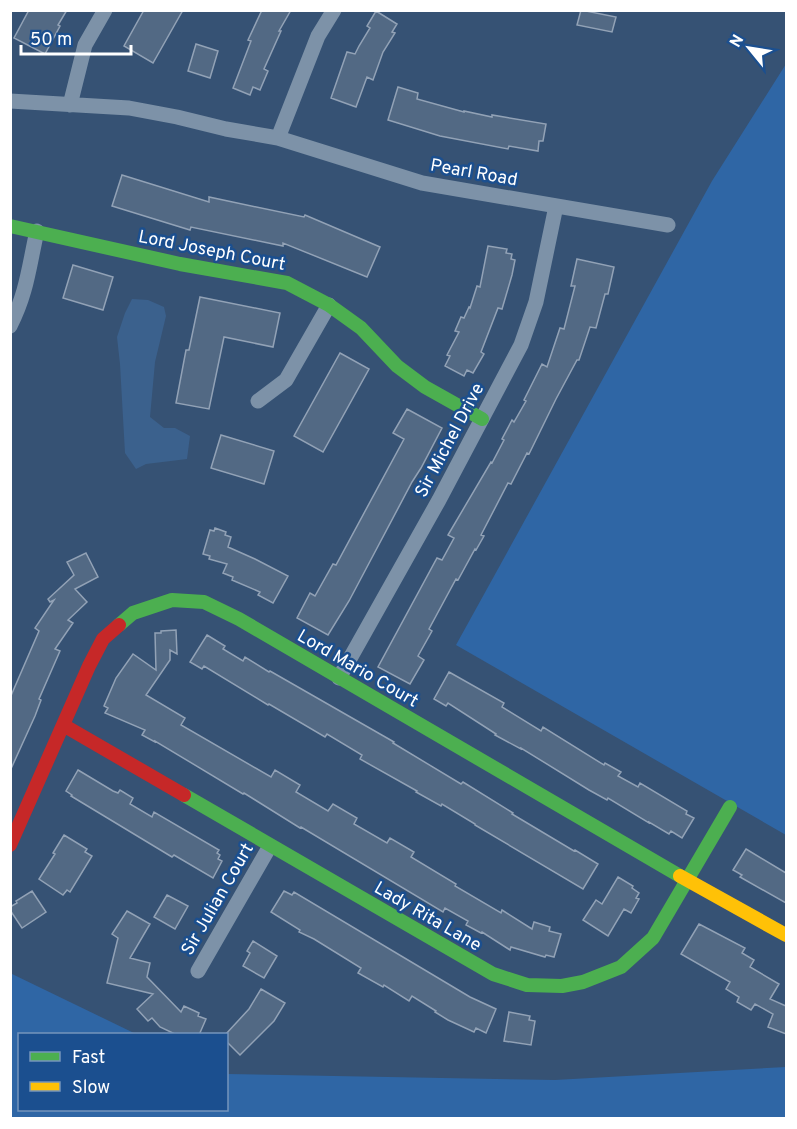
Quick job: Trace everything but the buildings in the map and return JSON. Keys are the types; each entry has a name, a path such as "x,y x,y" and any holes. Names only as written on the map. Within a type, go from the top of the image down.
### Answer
{"street":[{"path":"70,105 85,45 105,10"},
{"path":"278,138 318,36 334,10"},
{"name":"Pearl Road","path":"10,101 129,108 177,117 278,138 422,183 668,225"},
{"name":"Sir Michel Drive","path":"339,678 434,509 521,345 536,302 556,206"},
{"name":"Lord Joseph Court","path":"10,226 180,264 287,283 328,305 361,328 397,366 425,387 482,419"},
{"path":"10,326 27,285 37,231"},
{"path":"258,401 286,380 328,305"},
{"name":"Lord Mario Court","path":"10,845 103,639 133,613 172,600 204,602 238,619 687,880 786,935"},
{"name":"Lady Rita Lane","path":"63,724 493,974 527,985 562,986 584,982 621,967 653,938 730,807"},
{"name":"Sir Julian Court","path":"198,971 270,846"}],"shaded area":[{"path":"786,64 786,835 456,645 712,181"},
{"path":"132,299 148,300 164,307 166,316 155,362 150,417 164,428 175,428 190,436 187,459 146,464 136,469 125,453 117,337"},
{"path":"10,973 134,1033 18,1033 18,1111 228,1111 228,1074 555,1080 786,1067 786,1118 11,1118"}],"traffic: fast":[{"path":"10,226 180,264 287,283 329,305 361,328 397,366 425,387 482,419"},
{"path":"119,625 133,613 172,600 204,602 239,619 680,876"},
{"path":"184,795 493,974 527,985 562,986 583,982 621,967 653,938 730,807"}],"traffic: slow":[{"path":"680,876 786,935"}],"traffic: jam":[{"path":"10,845 89,666 103,639 119,625"},
{"path":"63,725 184,795"}]}
